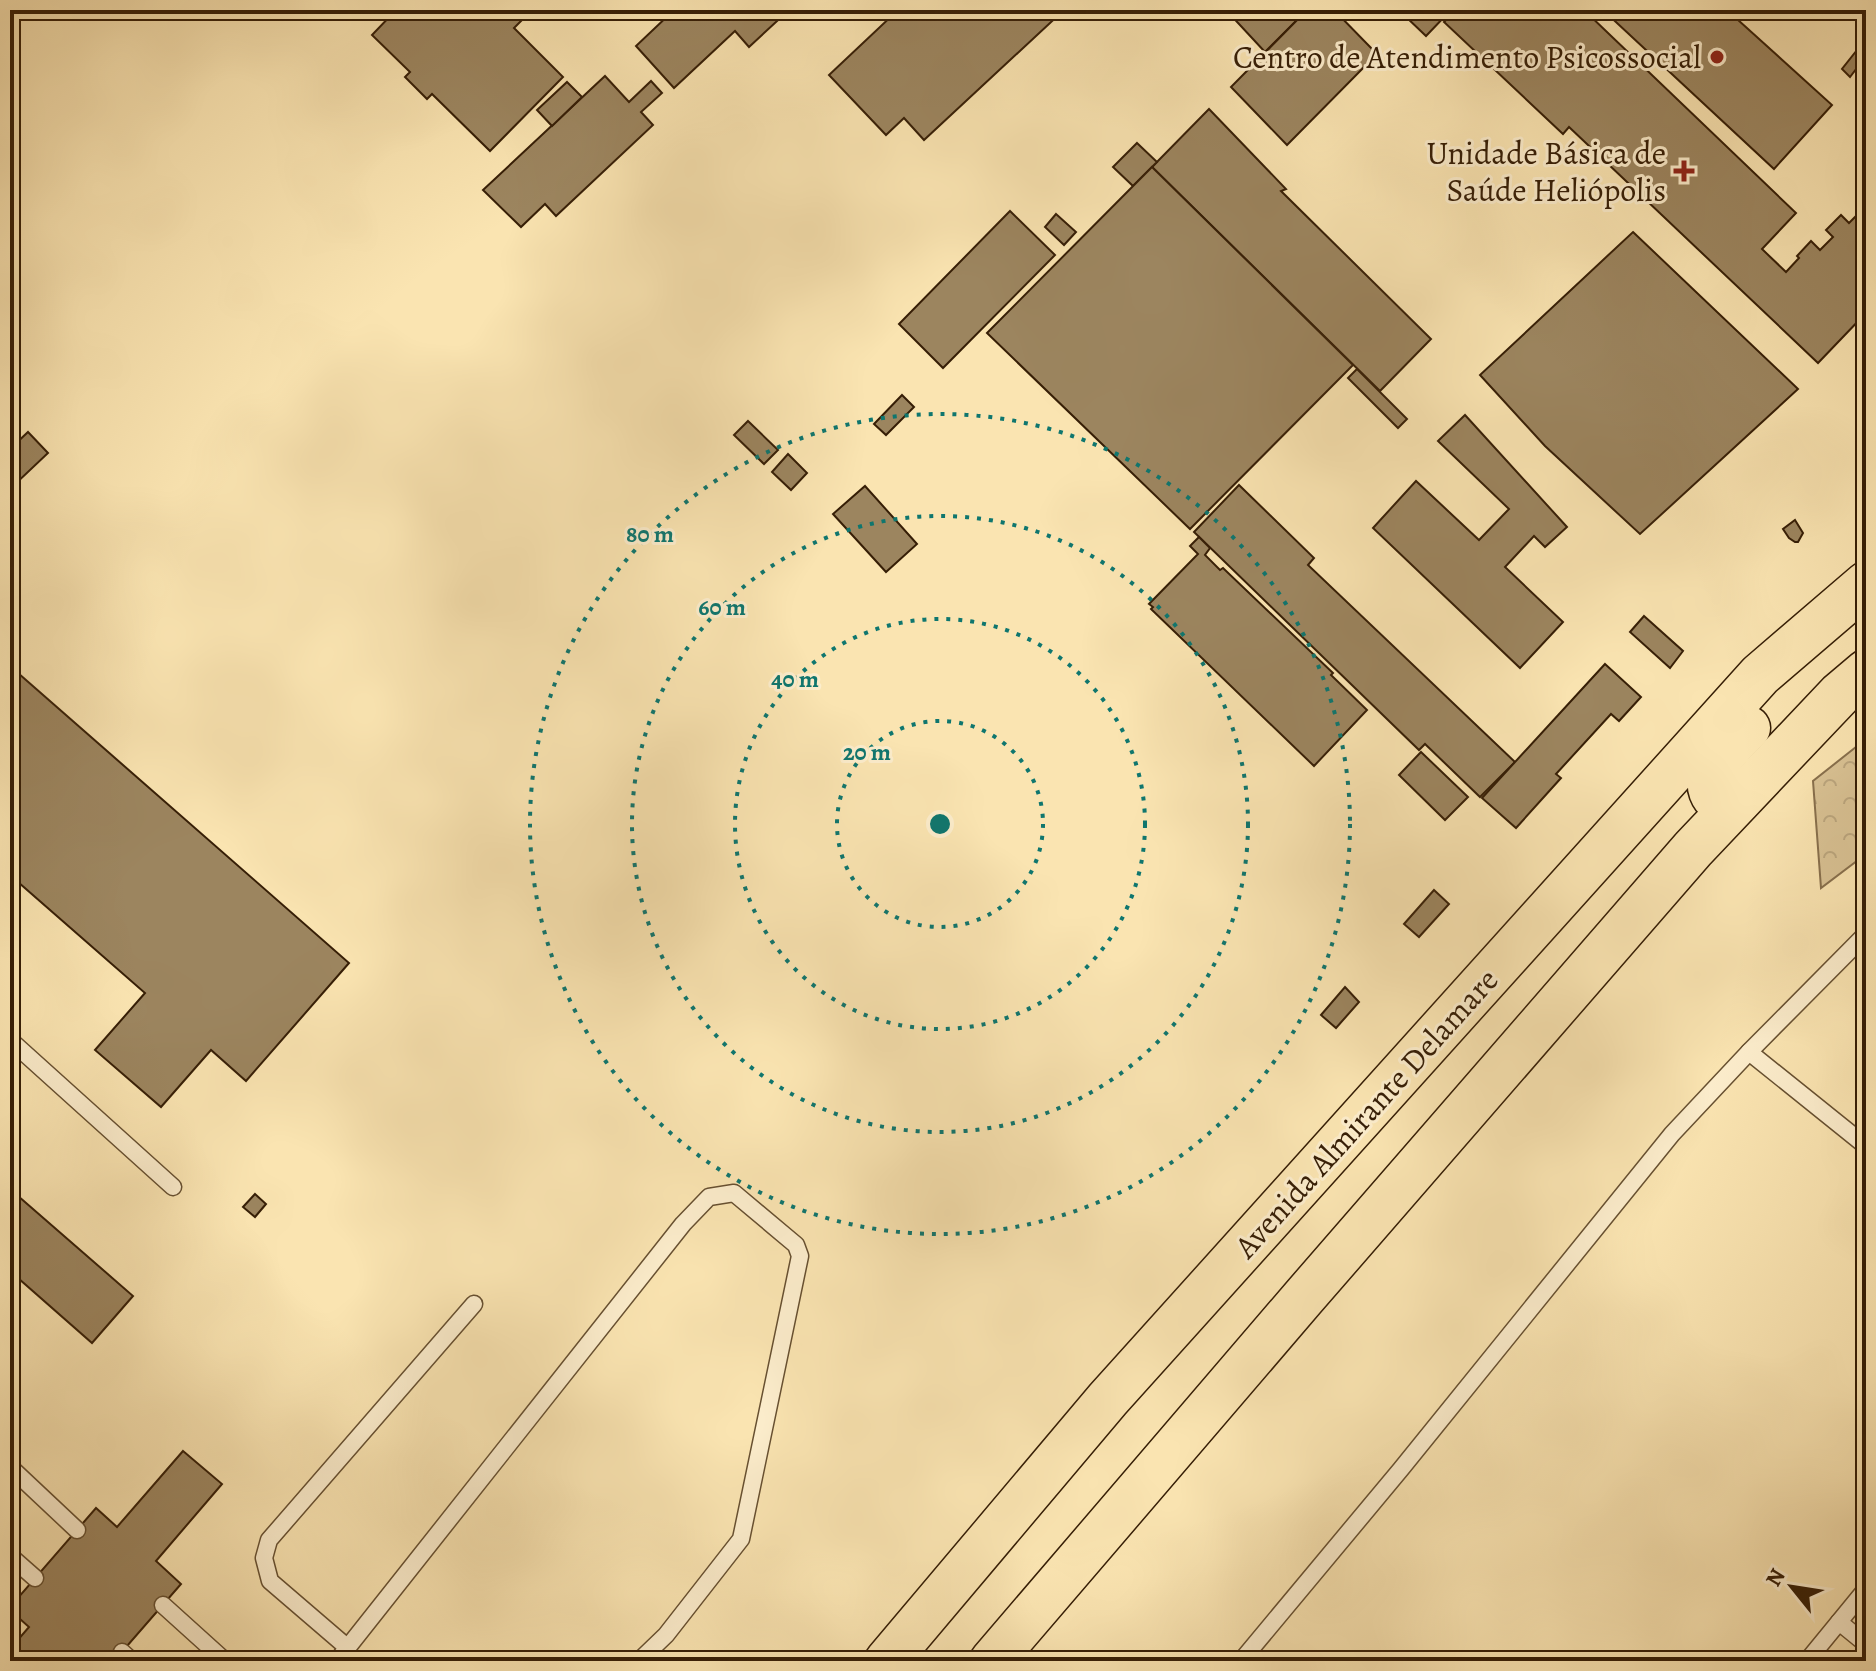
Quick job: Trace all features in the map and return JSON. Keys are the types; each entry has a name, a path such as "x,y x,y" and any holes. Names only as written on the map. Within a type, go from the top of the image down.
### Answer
{"main road":[{"name":"Avenida Almirante Delamare","path":"887,1661 1108,1399 1749,686 1866,584"},
{"path":"1738,801 1720,802 1712,795 1709,783 1714,767 1781,691 1866,617"},
{"path":"992,1661 1693,849 1840,694 1866,672"}],"lane":[{"path":"1241,1661 1672,1134 1866,934"},
{"path":"10,1040 173,1187"},
{"path":"1749,1052 1866,1146"},
{"path":"474,1304 269,1540 264,1558 270,1581 342,1654 683,1224 709,1197 734,1193 796,1245 800,1256 741,1539 666,1635 639,1661"},
{"path":"10,1467 77,1530"},
{"path":"10,1556 35,1578"},
{"path":"1807,1661 1866,1589"},
{"path":"163,1605 225,1661"},
{"path":"1839,1622 1866,1644"}],"green space":[{"path":"1866,739 1866,854 1821,888 1813,781"}],"building":[{"path":"396,10 522,10 527,15 514,28 563,77 490,151 432,94 427,99 405,77 410,72 372,35"},
{"path":"674,10 789,10 749,47 735,31 674,88 636,46"},
{"path":"898,10 1064,10 924,140 904,118 886,135 829,75"},
{"path":"1226,10 1307,10 1265,52"},
{"path":"1307,10 1334,10 1377,54 1287,145 1231,87"},
{"path":"1409,10 1449,12 1426,36 1404,15"},
{"name":"Unidade Básica de Saúde Heliópolis","path":"1456,10 1584,10 1796,213 1762,249 1786,272 1811,241 1820,250 1833,237 1826,230 1841,215 1849,223 1864,208 1866,299 1857,309 1864,315 1818,363 1569,127 1563,134 1444,22"},
{"name":"Centro de Atendimento Psicossocial","path":"1603,10 1727,10 1832,105 1774,169"},
{"path":"1857,50 1866,56 1850,77 1842,69"},
{"path":"605,76 629,102 651,81 662,93 641,112 653,125 556,216 545,204 521,227 483,190"},
{"path":"567,82 582,97 552,126 537,110"},
{"path":"1209,109 1286,189 1281,191 1431,339 1380,391 1152,167"},
{"path":"1137,143 1157,162 1133,186 1113,167"},
{"path":"1152,167 1353,365 1190,529 987,333"},
{"path":"1010,211 1055,255 943,368 899,324"},
{"path":"1056,214 1076,232 1064,245 1045,227"},
{"path":"1633,232 1798,389 1640,534 1545,446 1480,375"},
{"path":"1357,369 1407,419 1398,428 1348,378"},
{"path":"902,395 914,407 886,435 874,424"},
{"path":"1465,415 1567,527 1545,547 1534,536 1505,567 1563,622 1520,668 1373,528 1416,481 1479,540 1509,509 1438,441"},
{"path":"748,421 778,450 764,464 734,435"},
{"path":"28,432 48,453 10,489 10,449"},
{"path":"788,454 807,473 791,490 772,472"},
{"path":"1239,485 1314,558 1308,565 1515,762 1480,797 1425,744 1419,750 1194,532"},
{"path":"865,486 917,544 886,572 833,514"},
{"path":"1795,520 1803,533 1798,542 1789,538 1783,529"},
{"path":"1199,537 1210,548 1205,555 1220,570 1223,568 1333,673 1331,675 1367,710 1314,766 1151,609 1153,607 1149,604 1198,554 1190,546"},
{"path":"1644,616 1683,651 1670,668 1630,632"},
{"path":"1605,664 1641,697 1619,721 1611,714 1556,774 1561,778 1516,828 1482,798"},
{"path":"10,666 349,963 246,1081 211,1050 161,1107 95,1050 145,993 10,875"},
{"path":"1421,752 1468,797 1445,820 1399,775"},
{"path":"1434,890 1449,904 1419,937 1404,924"},
{"path":"1345,987 1359,1002 1336,1028 1321,1015"},
{"path":"10,1189 133,1296 92,1343 10,1271"},
{"path":"255,1194 266,1204 255,1217 243,1207"},
{"path":"183,1451 222,1484 156,1561 181,1584 114,1661 10,1661 10,1649 29,1627 10,1607 96,1508 117,1527"}],"place":[{"name":"Centro de Atendimento Psicossocial","path":"1717,57"},
{"name":"Unidade Básica de Saúde Heliópolis","path":"1684,171"}]}
